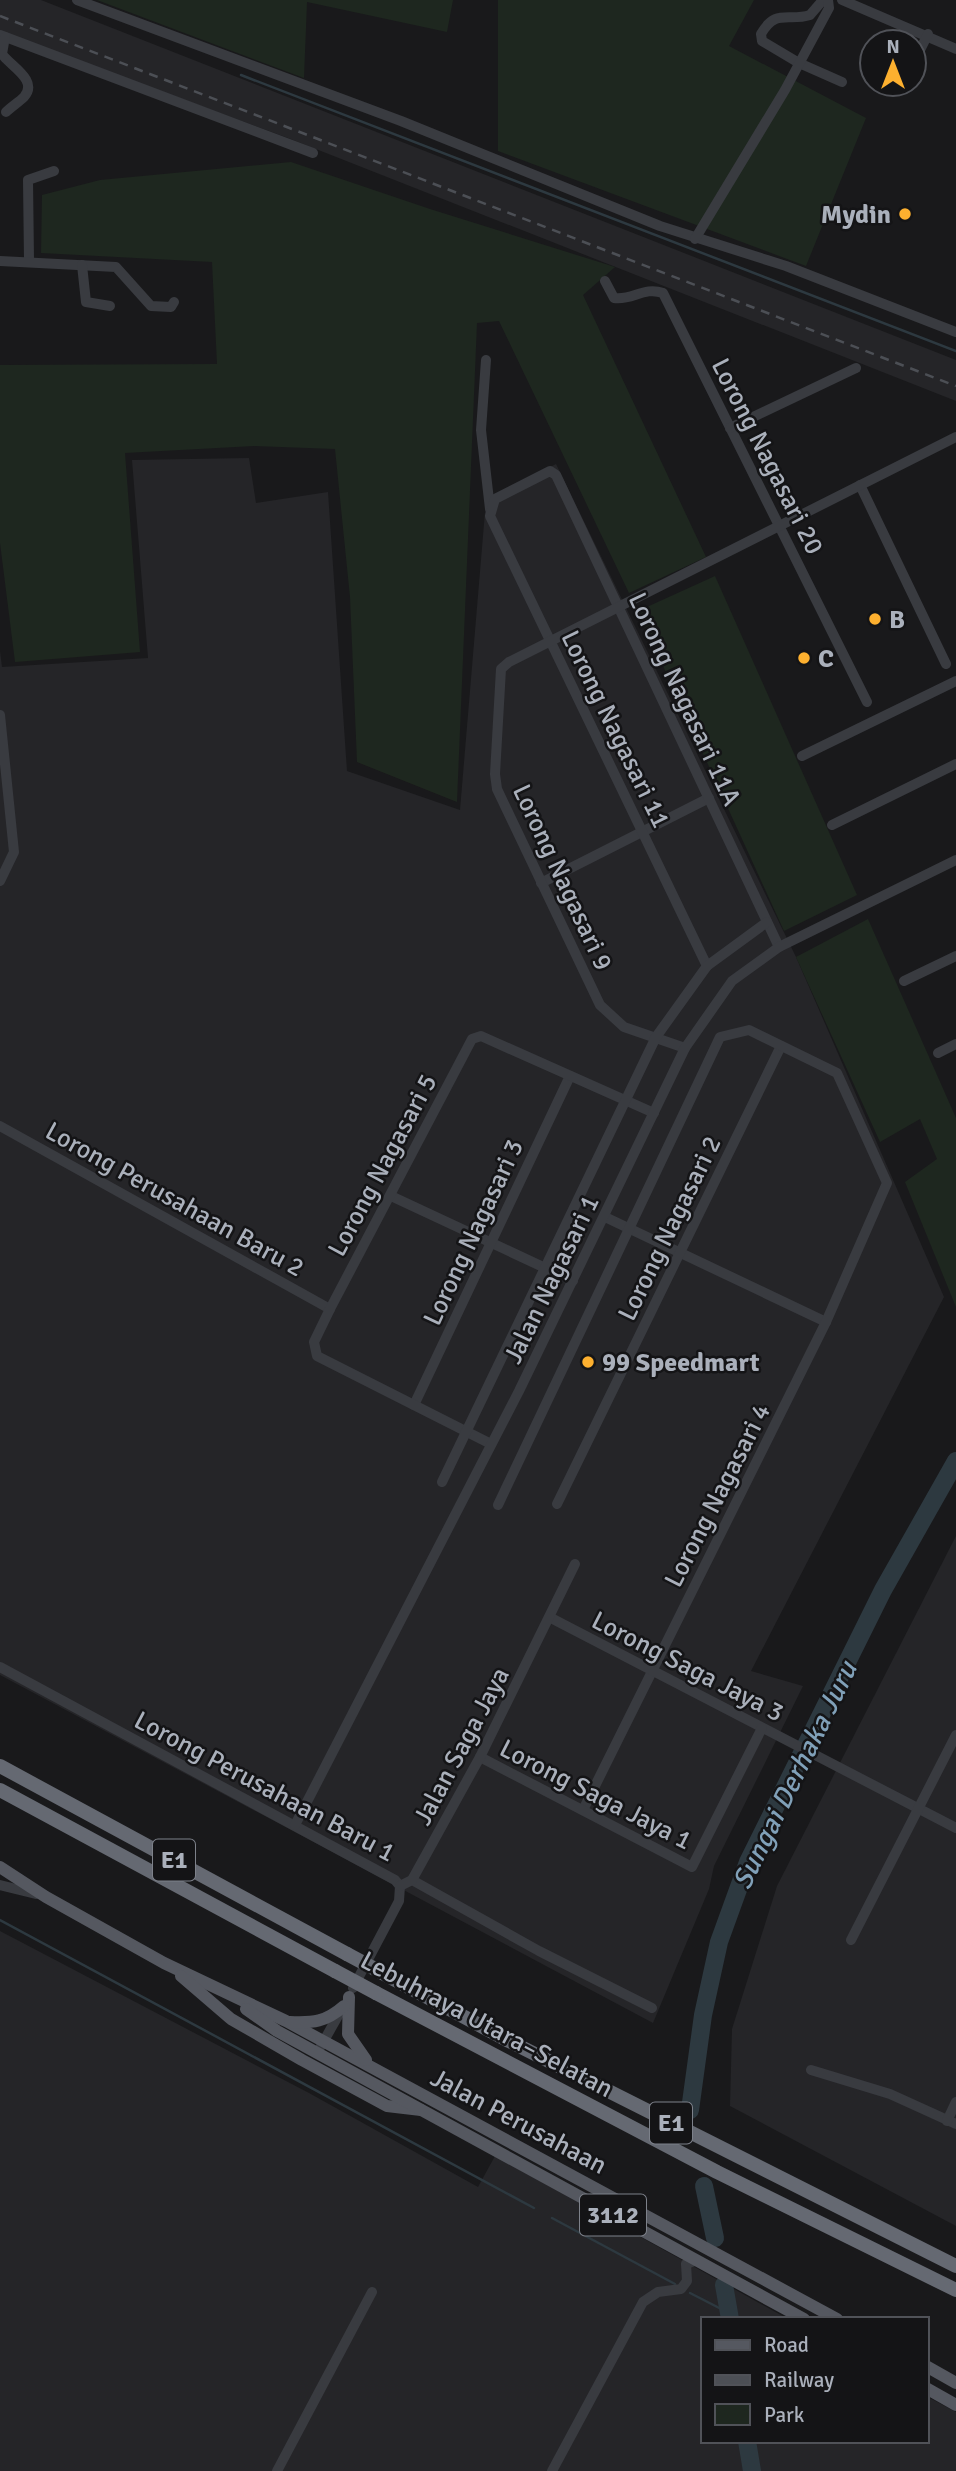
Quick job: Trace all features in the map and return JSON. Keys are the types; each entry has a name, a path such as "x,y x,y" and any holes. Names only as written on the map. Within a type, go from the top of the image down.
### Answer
{"highway":[{"name":"Lebuhraya Utara–Selatan","path":"0,1766 558,2066 956,2266"},
{"name":"Lebuhraya Utara–Selatan","path":"0,1790 376,1993 705,2166 956,2290"},
{"path":"924,2275 956,2295"}],"main road":[{"name":"Jalan Perusahaan","path":"0,1867 46,1897 164,1963 286,2021 320,2047 422,2110 800,2317"},
{"path":"164,1963 231,2019 302,2060 387,2106 422,2110"},
{"name":"Jalan Perusahaan","path":"214,1986 277,2031 374,2068 833,2317"},
{"path":"286,2021 318,2022 332,2016 346,2001"},
{"path":"346,2001 348,2034 356,2049 374,2068"},
{"path":"928,2367 956,2383"},
{"path":"928,2389 956,2405"}],"street":[{"path":"77,0 401,121 695,239 786,266 956,332"},
{"path":"695,239 799,63 829,8 825,0 810,15 786,15 774,19 761,34 762,41 799,63 842,82"},
{"path":"842,0 913,28"},
{"path":"928,34 956,49"},
{"path":"6,112 25,96 28,85 25,76 2,54 2,36 313,153"},
{"path":"29,260 27,185 33,177 54,171"},
{"path":"0,261 29,260 116,267 151,306 171,307 174,302"},
{"path":"82,265 86,302 110,306"},
{"name":"Lorong Nagasari 20","path":"605,281 614,298 620,299 646,289 663,293 867,702"},
{"name":"Lorong Nagasari 11","path":"486,360 481,430 491,510 498,538 707,966"},
{"path":"730,428 856,368"},
{"path":"549,642 956,437"},
{"name":"Lorong Nagasari 11A","path":"491,510 495,499 550,471 556,475 779,947"},
{"path":"860,485 946,664"},
{"name":"Lorong Nagasari 9","path":"549,642 500,669 495,774 497,789 600,1005 624,1027 685,1048"},
{"path":"802,756 956,681"},
{"path":"0,715 14,852 0,881"},
{"path":"832,825 956,764"},
{"path":"541,883 709,798"},
{"name":"Jalan Nagasari 1","path":"295,1825 573,1281 685,1048 732,981 779,947 956,860"},
{"name":"Jalan Nagasari 1","path":"442,1482 656,1037 707,966 767,922"},
{"path":"904,981 956,956"},
{"path":"498,1505 720,1037 748,1030 781,1046"},
{"name":"Lorong Nagasari 5","path":"414,1405 317,1356 314,1342 472,1039 481,1036 570,1076"},
{"path":"938,1053 956,1044"},
{"name":"Lorong Nagasari 4","path":"583,1810 826,1322 887,1183 837,1073 781,1046"},
{"name":"Lorong Nagasari 2","path":"556,1504 781,1046"},
{"path":"570,1076 654,1113"},
{"name":"Lorong Nagasari 3","path":"414,1405 570,1076"},
{"name":"Lorong Perusahaan Baru 2","path":"0,1126 330,1309"},
{"path":"391,1196 573,1281"},
{"path":"605,1217 826,1322"},
{"path":"414,1405 491,1444"},
{"name":"Jalan Saga Jaya","path":"412,1880 480,1757 551,1618 575,1564"},
{"name":"Lorong Saga Jaya 3","path":"551,1618 956,1828"},
{"name":"Lorong Perusahaan Baru 1","path":"0,1667 395,1880 400,1886 399,1901 320,2047"},
{"name":"Lorong Saga Jaya 1","path":"480,1757 692,1867 762,1728"},
{"path":"851,1940 956,1735"},
{"path":"400,1886 412,1880 539,1951 652,2008"},
{"path":"0,1885 46,1897"},
{"path":"302,2060 320,2047"},
{"path":"811,2070 890,2094 952,2122 956,2102"},
{"path":"552,2471 643,2302 658,2292 681,2289 687,2281 686,2264 698,2260"},
{"path":"277,2471 372,2292"}],"shaded area":[{"path":"0,0 41,0 956,360 956,401 288,138 0,32"},
{"path":"249,458 256,503 328,492 347,771 460,810 486,500 556,464 796,957 944,1297 751,1671 803,1686 714,1866 709,1889 653,2023 0,1675 0,651 2,667 148,658 132,460"},
{"path":"956,1536 956,2226 730,2106 732,2029 777,1886"},
{"path":"0,1931 309,2093 478,2187 495,2156 784,2317 701,2317 701,2443 928,2443 928,2397 956,2412 956,2471 0,2471"}],"green space":[{"path":"97,0 453,0 447,32 307,2 304,78"},
{"path":"498,0 754,0 729,46 866,118 806,266 498,151"},
{"path":"291,162 615,267 583,295 706,557 629,593 499,321 477,323 457,802 357,762 350,597 335,449 254,446 125,453 140,652 15,662 0,543 0,365 217,364 212,262 41,253 42,195 100,180"},
{"path":"715,576 857,895 784,931 638,611"},
{"path":"868,919 956,1118 956,1307 905,1182 937,1159 920,1119 880,1142 796,957"}],"waterway":[{"path":"241,75 956,351"},
{"name":"Sungai Derhaka Juru","path":"690,2110 703,2015 719,1942 748,1862 883,1590 956,1461"},
{"path":"0,1920 534,2208"},
{"path":"704,2186 715,2238"},
{"path":"552,2218 675,2284"},
{"path":"724,2285 730,2317"},
{"path":"690,2293 729,2313"},
{"path":"747,2443 752,2471"}],"railway":[{"path":"0,16 956,386"}],"place":[{"name":"Mydin","path":"905,214"},
{"name":"B","path":"875,619"},
{"name":"C","path":"804,658"},
{"name":"99 Speedmart","path":"588,1362"}]}
